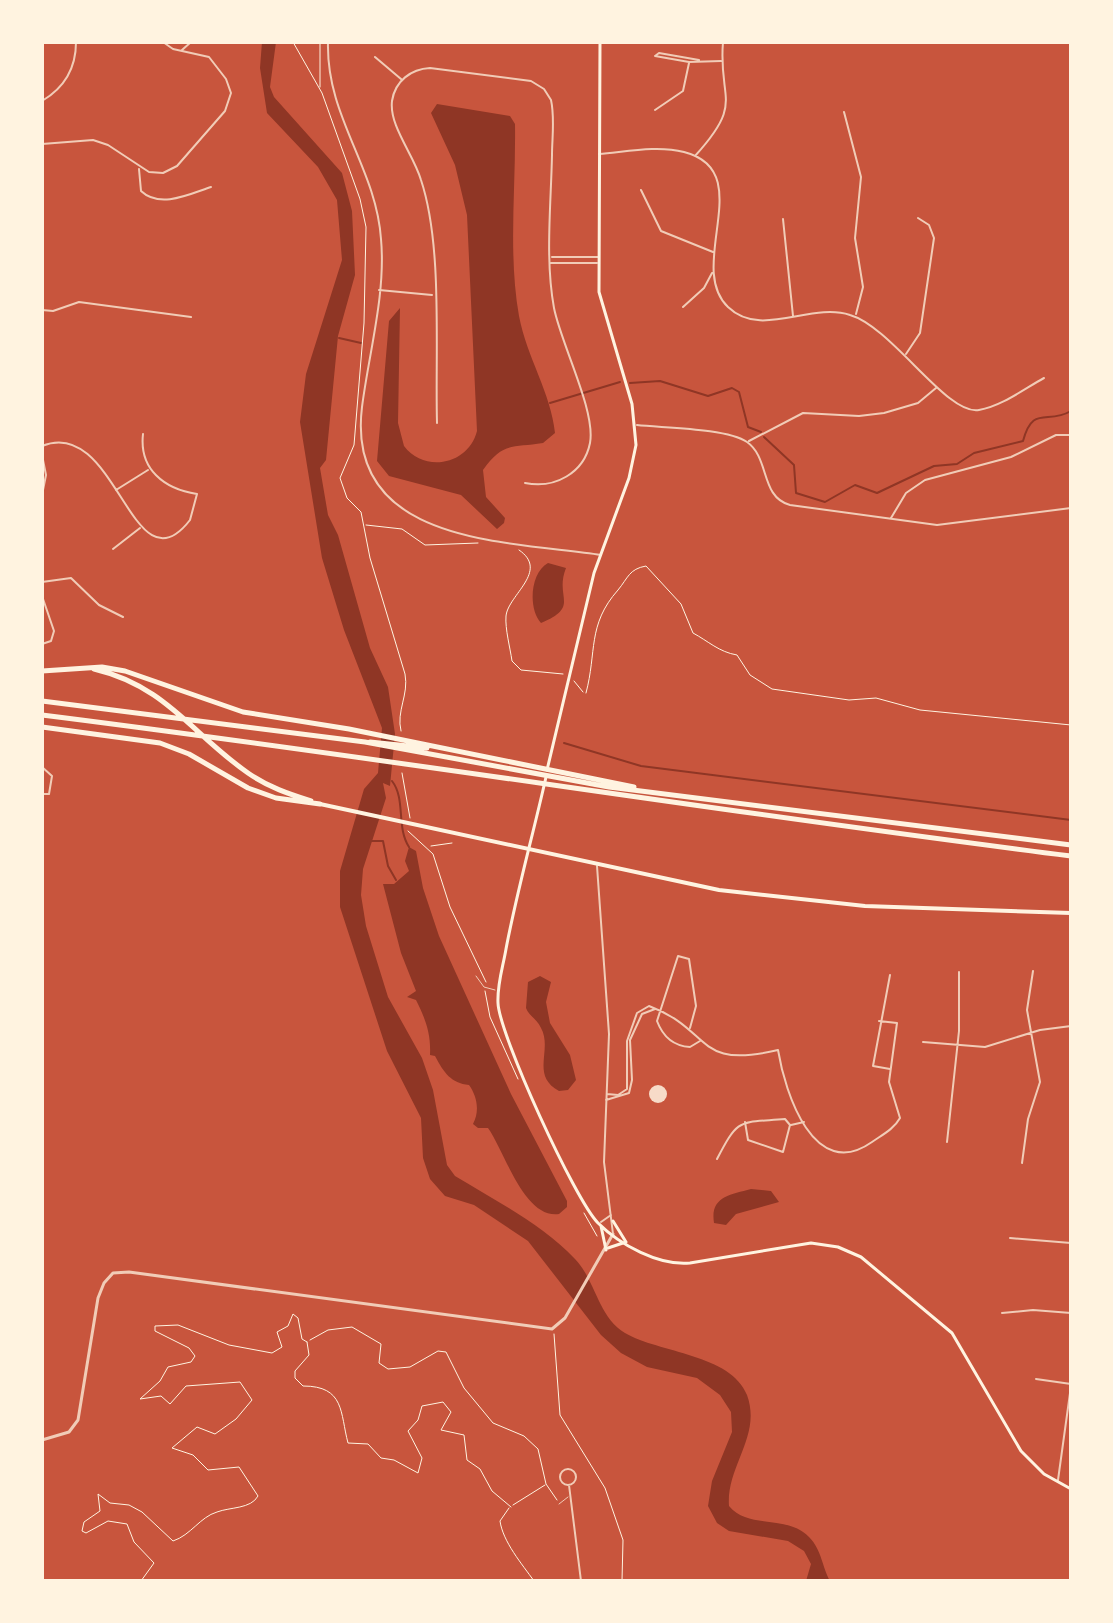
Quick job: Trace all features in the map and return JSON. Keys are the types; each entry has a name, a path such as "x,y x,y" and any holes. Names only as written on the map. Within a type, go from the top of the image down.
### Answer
{"highway":[{"path":"87,668 136,682 173,707 240,767 274,788 320,804"},
{"path":"42,671 87,668 145,676 243,712 349,729 530,770 559,771 656,792"},
{"path":"42,701 452,750 557,779 1071,845"},
{"path":"42,715 350,754 557,788 1071,856"},
{"path":"42,727 152,741 196,758 262,794 320,804"}],"main road":[{"path":"600,42 599,263 602,309 635,425 632,468 601,555 529,849 498,990 499,1019 508,1045 582,1201 599,1224 653,1258 682,1264 811,1243 854,1253 952,1333 1019,1447 1035,1466 1071,1489"},
{"path":"320,804 689,885 818,902 1071,913"},
{"path":"613,1221 626,1242"},
{"path":"599,1224 607,1249 626,1242"}],"street":[{"path":"42,101 68,77 76,42"},
{"path":"42,144 95,140 111,147 139,168 159,173 176,167 229,104 228,83 211,59 181,51 163,42"},
{"path":"181,51 191,42"},
{"path":"328,42 329,71 336,106 367,178 377,211 382,248 361,433 368,464 386,494 412,517 440,530 601,555"},
{"path":"694,156 724,117 728,92 722,61 723,42"},
{"path":"699,60 657,59 655,55 722,61"},
{"path":"375,57 402,80"},
{"path":"655,110 683,91 689,62"},
{"path":"437,423 433,238 417,166 392,113 394,93 402,80 428,68 524,80 541,86 553,107 550,260 555,313 582,396 591,437 583,461 558,482 525,483"},
{"path":"844,112 861,177 855,238 863,287 855,316"},
{"path":"599,154 678,151 694,156 711,171 720,192 712,272 720,298 738,315 764,321 825,311 855,316 876,328 906,354 955,404 975,411 997,404 1044,378"},
{"path":"139,168 141,191 146,196 172,200 211,187"},
{"path":"641,190 661,231 713,253"},
{"path":"906,354 920,333 933,241 929,225 918,218"},
{"path":"783,219 793,316"},
{"path":"550,260 599,257"},
{"path":"550,260 599,263"},
{"path":"683,307 704,288 712,272"},
{"path":"379,290 434,295"},
{"path":"42,310 53,311 79,302 191,317"},
{"path":"747,442 803,413 861,416 890,412 918,403 937,388"},
{"path":"635,425 732,436 747,442 757,454 773,494 783,503 942,525 1015,512 1071,508"},
{"path":"42,446 62,441 83,448 140,528 159,536 180,531 192,517 197,494 171,487 150,468 143,454 143,434"},
{"path":"890,519 906,493 925,480 1011,457 1056,435 1071,435"},
{"path":"42,455 46,473 42,495"},
{"path":"115,490 150,468"},
{"path":"113,549 140,528"},
{"path":"42,582 71,578 99,605 123,617"},
{"path":"42,596 54,631 52,639 42,644"},
{"path":"42,767 52,776 49,794 42,794"},
{"path":"42,1440 69,1432 78,1420 100,1293 106,1279 116,1273 544,1329 557,1326 565,1318 613,1234 604,1154 608,1002 597,865"},
{"path":"690,1030 696,1006 689,959 678,956 658,1010 657,1021 668,1039 687,1047 700,1041"},
{"path":"1022,1163 1028,1119 1040,1082 1027,1004 1033,971"},
{"path":"947,1142 957,1046 959,972"},
{"path":"890,975 873,1066 890,1069"},
{"path":"607,1094 618,1095 627,1089 627,1041 634,1017 642,1008 658,1010 690,1030 700,1041 731,1057 778,1050 790,1100 821,1145 840,1154 861,1150 897,1123 900,1116 891,1093 890,1069 897,1023 879,1021"},
{"path":"606,1100 629,1093 633,1030 642,1014 658,1010"},
{"path":"923,1042 993,1046 1031,1032 1071,1026"},
{"path":"717,1159 733,1129 745,1122 785,1119 790,1125"},
{"path":"745,1122 748,1140 783,1152 790,1125"},
{"path":"790,1125 804,1122"},
{"path":"599,1224 612,1214"},
{"path":"1010,1238 1071,1243"},
{"path":"1002,1313 1033,1310 1071,1313"},
{"path":"1036,1379 1071,1385 1058,1481"},
{"path":"569,1485 577,1476 568,1468 560,1476 569,1485 581,1581"}],"lane":[{"path":"476,976 486,988 498,990"},
{"path":"559,1503 570,1497"}],"path":[{"path":"293,42 320,87 360,199 366,235 364,331 354,445 340,475 347,498 356,505 363,525 407,684 398,718 401,734"},
{"path":"320,42 320,87"},
{"path":"356,505 359,501"},
{"path":"363,525 402,529 425,545 482,543"},
{"path":"518,549 527,558 529,574 507,614 512,661 521,670 567,675"},
{"path":"571,678 586,693 592,638 600,615 627,574 646,566 681,604 693,633 708,640 720,652 737,655 750,675 767,687 849,700 876,698 920,710 1071,725"},
{"path":"402,761 413,823"},
{"path":"409,826 411,838 428,847 452,843"},
{"path":"428,847 450,907 481,970 490,1017 523,1090"},
{"path":"583,1211 599,1241"},
{"path":"141,1581 154,1563 134,1542 127,1524 108,1521 86,1533 82,1531 84,1522 100,1511 98,1494 110,1503 129,1505 142,1512 173,1541 193,1531 209,1515 251,1504 258,1496 239,1467 208,1470 188,1452 172,1448 182,1436 197,1427 215,1434 236,1419 252,1400 240,1382 186,1386 170,1404 161,1396 140,1399 160,1381 168,1367 191,1362 195,1356 189,1348 155,1331 155,1326 178,1325 220,1342 272,1353 282,1347 277,1332 285,1329 295,1314 309,1355 295,1371 295,1378 303,1386 318,1386 328,1391 347,1423 348,1443 368,1444 381,1458 394,1460 418,1473 422,1458 408,1431 418,1420 422,1406 443,1402 451,1416 441,1430 464,1435 467,1460 480,1469 492,1491 511,1507"},
{"path":"307,1342 328,1330 352,1327 376,1339 382,1348 379,1363 388,1369 416,1366 438,1351 446,1352 464,1388 493,1423 524,1436 538,1449 546,1484 559,1503"},
{"path":"555,1343 554,1370 561,1421 595,1467 605,1488 623,1540 622,1581"},
{"path":"534,1581 518,1561 500,1521 511,1507 546,1484"}],"shaded area":[{"path":"262,42 276,42 270,87 274,97 342,173 352,211 355,275 338,336 326,460 320,468 328,515 338,535 370,648 388,687 395,734 390,786 383,783 386,798 363,869 361,895 366,926 388,997 422,1058 433,1090 447,1165 455,1176 518,1214 562,1246 582,1268 609,1318 625,1333 710,1363 739,1381 747,1395 750,1424 733,1478 729,1506 747,1518 800,1530 817,1547 830,1581 806,1581 811,1564 804,1551 788,1541 729,1531 717,1523 708,1506 712,1481 732,1432 731,1412 720,1395 697,1378 647,1367 621,1353 601,1335 528,1241 474,1205 445,1196 430,1179 423,1158 421,1118 387,1051 340,907 340,871 364,789 378,773 382,728 344,630 322,558 300,422 306,374 342,260 337,200 318,167 267,113 260,68"},
{"path":"437,104 510,116 515,124 513,245 516,293 527,346 549,404 555,433 543,443 503,450 483,470 486,497 505,518 497,529 461,495 389,476 377,461 389,321 400,308 398,423 404,446 423,460 445,461 465,451 477,431 467,215 455,165 431,113"},
{"path":"548,563 566,568 564,600 560,611 541,623 534,609 534,583"},
{"path":"409,847 416,851 423,888 439,936 511,1094 567,1201 567,1207 559,1214 547,1213 526,1195 488,1128 478,1128 473,1124 477,1104 469,1085 453,1079 435,1056 430,1055 429,1034 423,1014 416,1000 407,997 416,991 401,953 383,884 394,884 409,871 405,861"},
{"path":"540,976 551,982 546,1002 550,1023 570,1055 576,1080 568,1090 559,1091 546,1078 544,1036 526,1008 528,982"},
{"path":"751,1189 771,1191 779,1202 736,1214 726,1225 714,1223 718,1202"}],"building":[{"path":"658,1085 667,1094 658,1103 649,1094"}],"waterway":[{"path":"339,338 361,343"},
{"path":"630,383 660,381 708,396 732,388 739,392 748,427 761,432"},
{"path":"550,403 620,382"},
{"path":"764,437 794,465 796,493 825,502 855,485 877,493 934,466 957,464 974,453 1023,441 1036,419 1071,411"},
{"path":"564,743 641,766 1071,820"},
{"path":"392,781 399,796 403,831 409,847"},
{"path":"368,841 383,841 388,866 396,880"}]}
